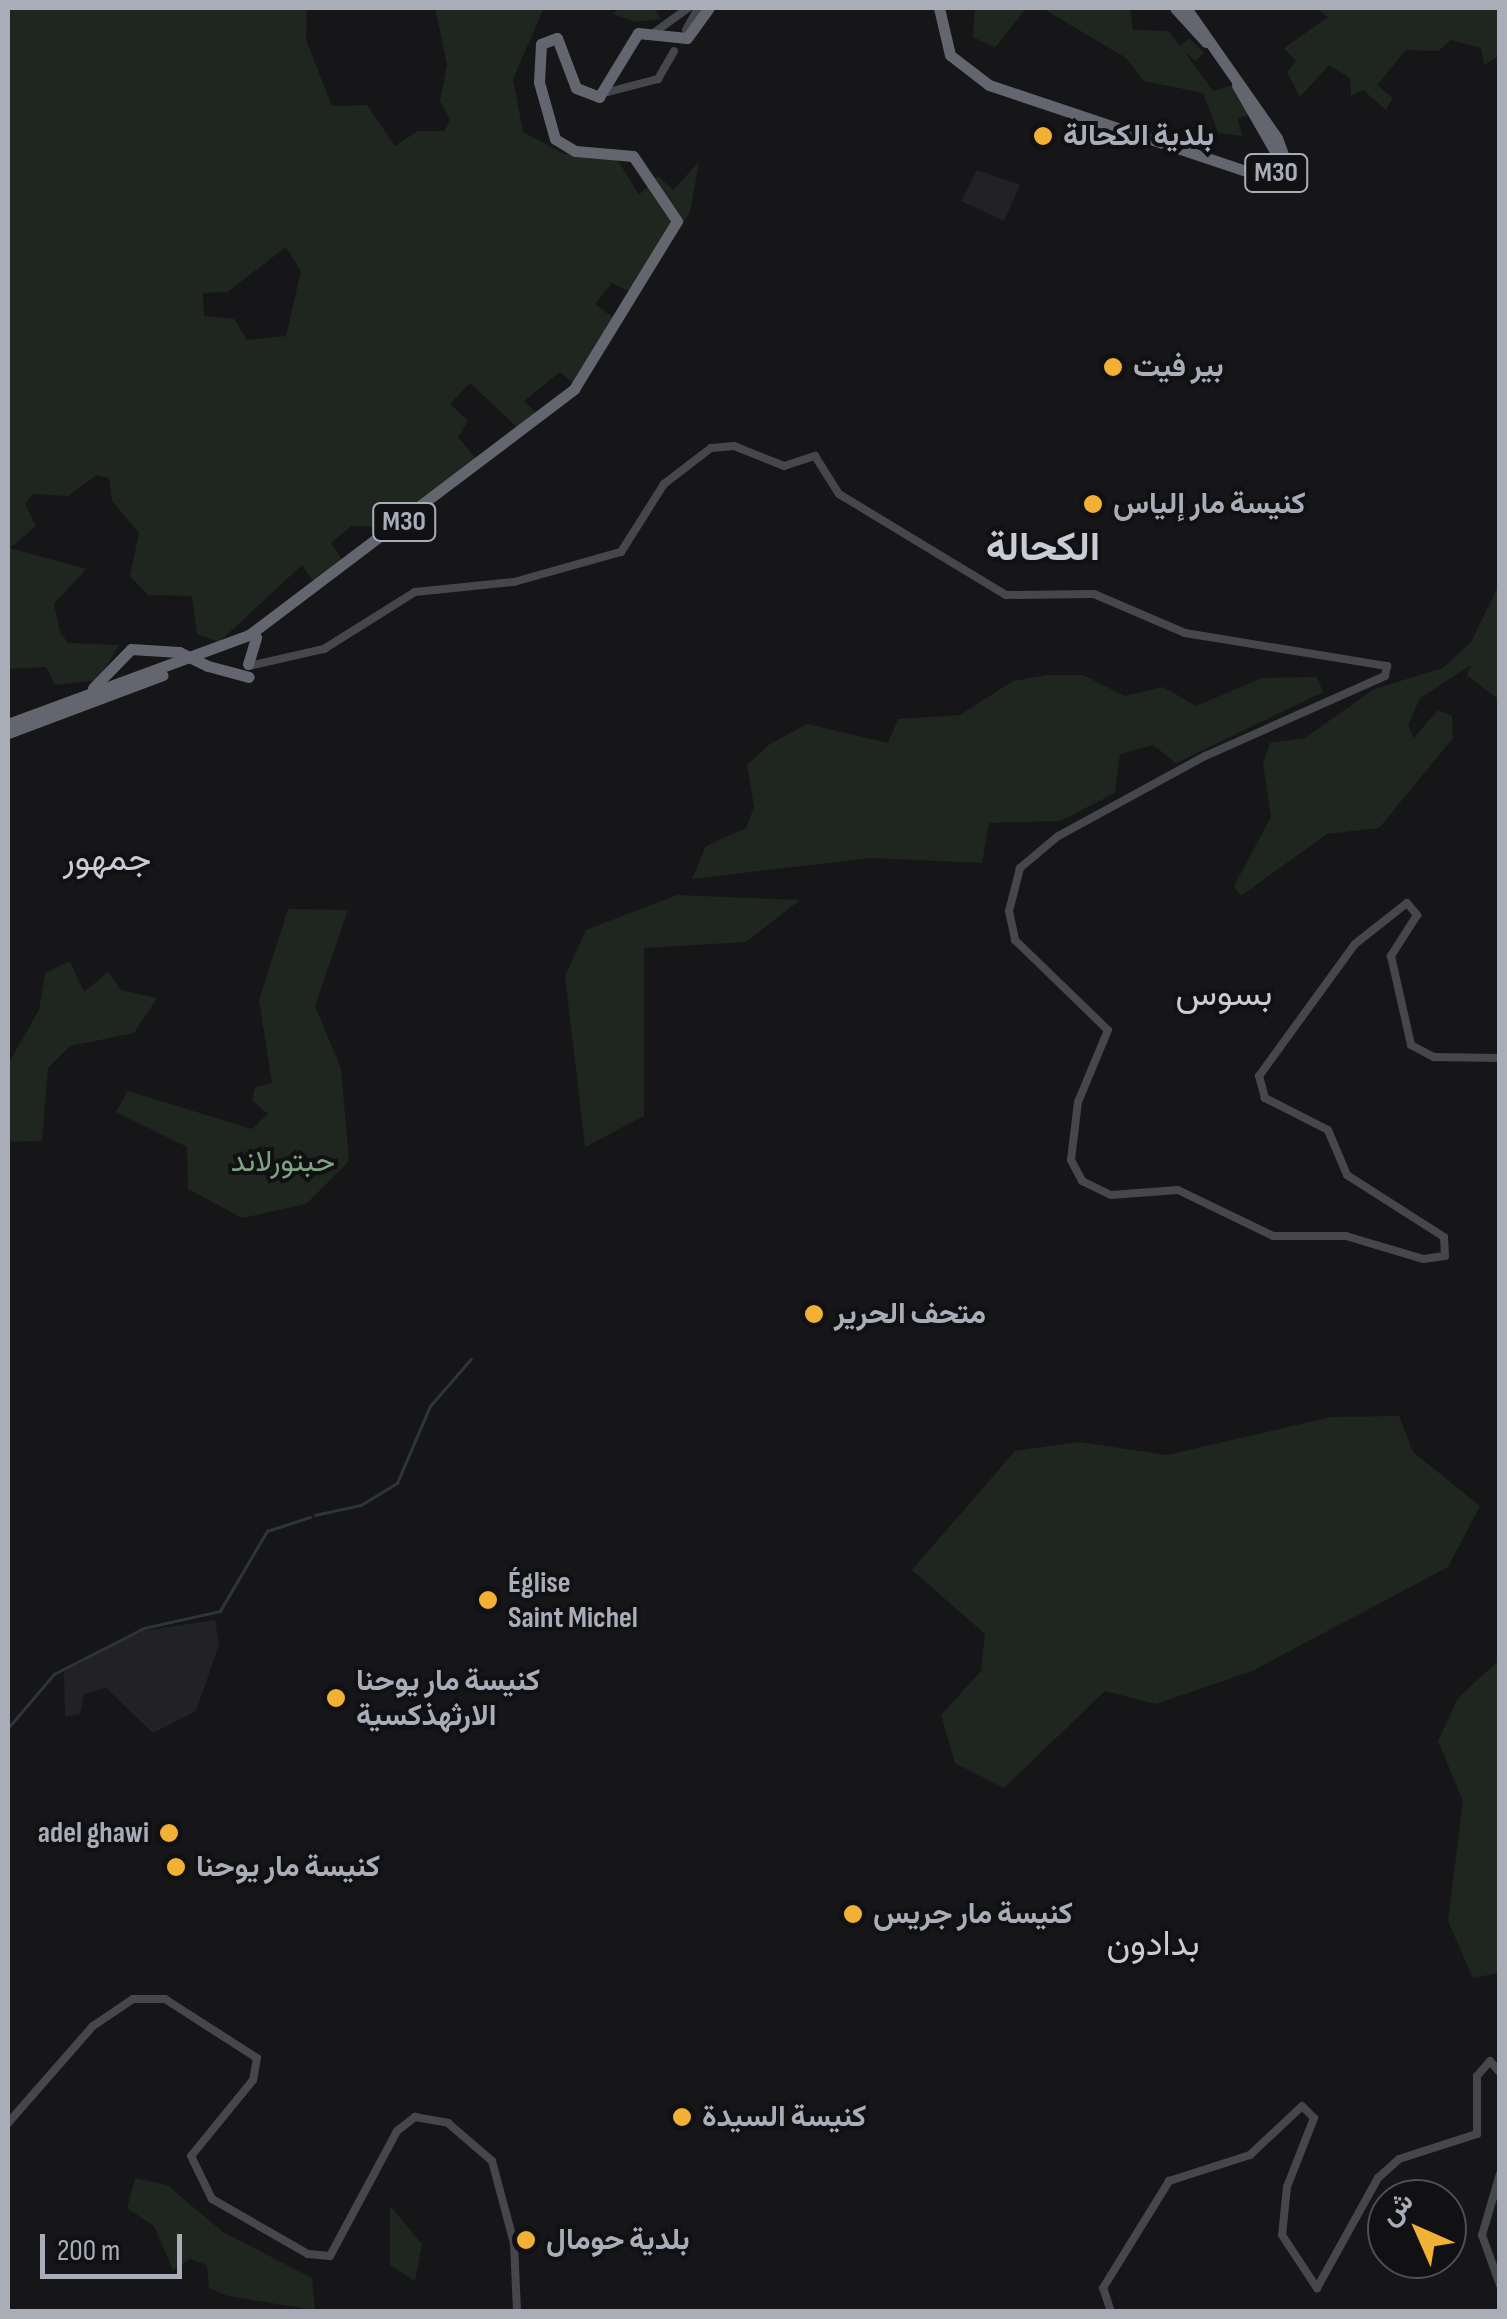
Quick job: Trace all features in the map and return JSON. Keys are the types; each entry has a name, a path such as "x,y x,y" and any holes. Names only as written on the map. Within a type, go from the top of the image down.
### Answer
{"highway":[{"path":"662,189 629,154 574,152 555,139 539,82 544,38 559,40 580,92 608,92 631,40 655,32 670,37 693,34 709,8"},
{"path":"938,8 944,34"},
{"name":"M30","path":"944,34 964,65 991,82 1272,168 1276,154 1242,94 1175,8"},
{"name":"M30","path":"944,34 953,60 989,85 1258,175 1278,172 1278,138 1186,8"},
{"name":"M30","path":"8,733 225,654 256,638 582,390 680,230 676,204 662,189"},
{"name":"M30","path":"8,724 256,631 552,409 593,366 671,239 676,216 662,189"},
{"path":"225,654 248,664 256,638"},
{"path":"86,696 127,652 151,644 208,666 249,672"},
{"path":"127,652 139,674"}],"main road":[{"path":"686,30 693,8"},
{"path":"655,32 693,8"},
{"path":"670,37 693,8"},
{"path":"608,92 630,82 658,79 674,51"},
{"path":"619,71 630,82"},
{"path":"249,672 324,649 415,592 514,582 621,552 664,484 712,448 734,446 784,466 812,455 840,494 1006,596 1094,594 1197,636 1387,666 1385,676 1218,750 1058,836 1020,868 1008,911 1015,940 1108,1030 1078,1102 1072,1160 1082,1181 1102,1194 1178,1190 1273,1236 1346,1236 1423,1259 1445,1256 1444,1237 1347,1175 1328,1130 1265,1098 1260,1076 1355,944 1407,903 1417,916 1391,956 1411,1044 1434,1057 1500,1058"},
{"path":"8,2123 63,2051 122,2004 151,1995 255,2054 253,2080 190,2163 222,2207 308,2254 336,2252 409,2119 448,2123 479,2142 510,2221 518,2312"},
{"path":"1111,2312 1100,2300 1169,2181 1250,2155 1302,2106 1314,2118 1284,2194 1282,2236 1318,2288 1378,2178 1400,2159 1477,2134 1477,2076 1490,2061 1500,2073"},
{"path":"1500,2174 1482,2235 1500,2285"}],"shaded area":[{"path":"977,170 1020,185 1004,221 961,201"},
{"path":"215,1620 219,1645 196,1711 153,1733 106,1688 84,1694 80,1714 65,1717 64,1672 136,1632"}],"green space":[{"path":"8,8 307,8 306,40 332,106 367,105 395,146 418,131 444,131 450,120 440,101 447,65 435,8 544,8 513,79 523,132 564,154 612,151 639,195 658,176 673,190 699,162 690,212 637,295 612,283 595,304 619,322 577,387 560,372 524,401 536,413 518,428 470,383 450,404 468,421 458,437 478,461 397,527 351,526 331,543 346,565 317,586 302,565 219,642 197,634 192,596 148,595 130,576 139,533 112,501 109,478 97,475 68,496 33,494 25,504 36,526 10,548 86,569 54,604 60,632 68,643 119,645 98,680 55,685 46,667 8,669","holes":["286,247 301,271 286,336 247,340 234,319 204,316 203,293 227,292"]},
{"path":"618,8 654,8 661,19 636,22 613,14"},
{"path":"975,8 1026,8 995,48 973,37"},
{"path":"1042,8 1130,8 1133,30 1169,31 1180,46 1189,38 1204,53 1195,61 1184,51 1213,91 1236,84 1254,112 1238,119 1242,136 1218,133 1203,93 1144,81 1126,58"},
{"path":"1316,8 1499,8 1499,56 1484,65 1481,48 1451,40 1438,51 1406,50 1377,85 1393,98 1386,110 1363,90 1351,96 1350,78 1329,65 1300,97 1287,72 1296,61 1284,48 1328,17"},
{"path":"1499,585 1499,700 1467,675 1471,665 1420,698 1408,725 1414,738 1438,710 1452,716 1453,738 1379,828 1327,834 1241,896 1234,886 1271,817 1263,764 1270,743 1305,738 1374,689 1443,668 1471,642"},
{"path":"1047,675 1083,675 1125,696 1163,687 1196,706 1262,678 1317,677 1323,692 1176,763 1153,745 1120,754 1115,793 1060,821 989,823 982,863 870,858 692,879 706,846 746,828 754,807 747,765 770,744 807,724 888,743 898,719 960,715 1013,681"},
{"path":"677,895 800,900 746,942 644,948 644,1116 585,1147 565,976 586,930"},
{"name":"حبتورلاند","path":"288,909 348,910 315,1006 341,1068 349,1161 306,1204 242,1218 188,1189 187,1147 116,1112 128,1091 252,1129 268,1114 252,1100 255,1087 272,1083 259,1000"},
{"path":"70,961 84,992 108,972 121,990 157,998 134,1033 70,1046 48,1068 42,1141 8,1142 8,1064 39,1010 45,973"},
{"path":"1399,1416 1413,1452 1480,1506 1448,1567 1252,1671 1156,1704 1105,1691 1004,1788 955,1763 941,1715 981,1671 985,1634 912,1570 1015,1451 1079,1442 1167,1455 1331,1417"},
{"path":"1499,1660 1499,1973 1473,1978 1448,1921 1463,1801 1438,1741 1458,1698"},
{"path":"135,2178 167,2185 223,2232 312,2278 315,2310 228,2296 209,2288 207,2265 190,2259 173,2270 154,2226 127,2208"},
{"path":"390,2206 422,2244 415,2281 390,2265"}],"waterway":[{"path":"315,1515 361,1505 397,1483 430,1406 471,1359"},
{"path":"8,1728 54,1674 144,1628 220,1611 267,1531 310,1517"}],"place":[{"name":"بلدية الكحالة","path":"1043,136"},
{"name":"بير فيت","path":"1113,367"},
{"name":"كنيسة مار إلياس","path":"1093,504"},
{"name":"متحف الحرير","path":"814,1314"},
{"name":"Église Saint Michel","path":"488,1600"},
{"name":"كنيسة مار يوحنا الارثهذكسية","path":"336,1698"},
{"name":"adel ghawi","path":"169,1833"},
{"name":"كنيسة مار يوحنا","path":"176,1867"},
{"name":"كنيسة مار جريس","path":"853,1914"},
{"name":"كنيسة السيدة","path":"682,2117"},
{"name":"بلدية حومال","path":"526,2240"}],"district":[{"name":"الكحالة","path":"1043,548"},
{"name":"جمهور","path":"107,860"},
{"name":"بسوس","path":"1224,995"},
{"name":"بدادون","path":"1153,1945"}]}
